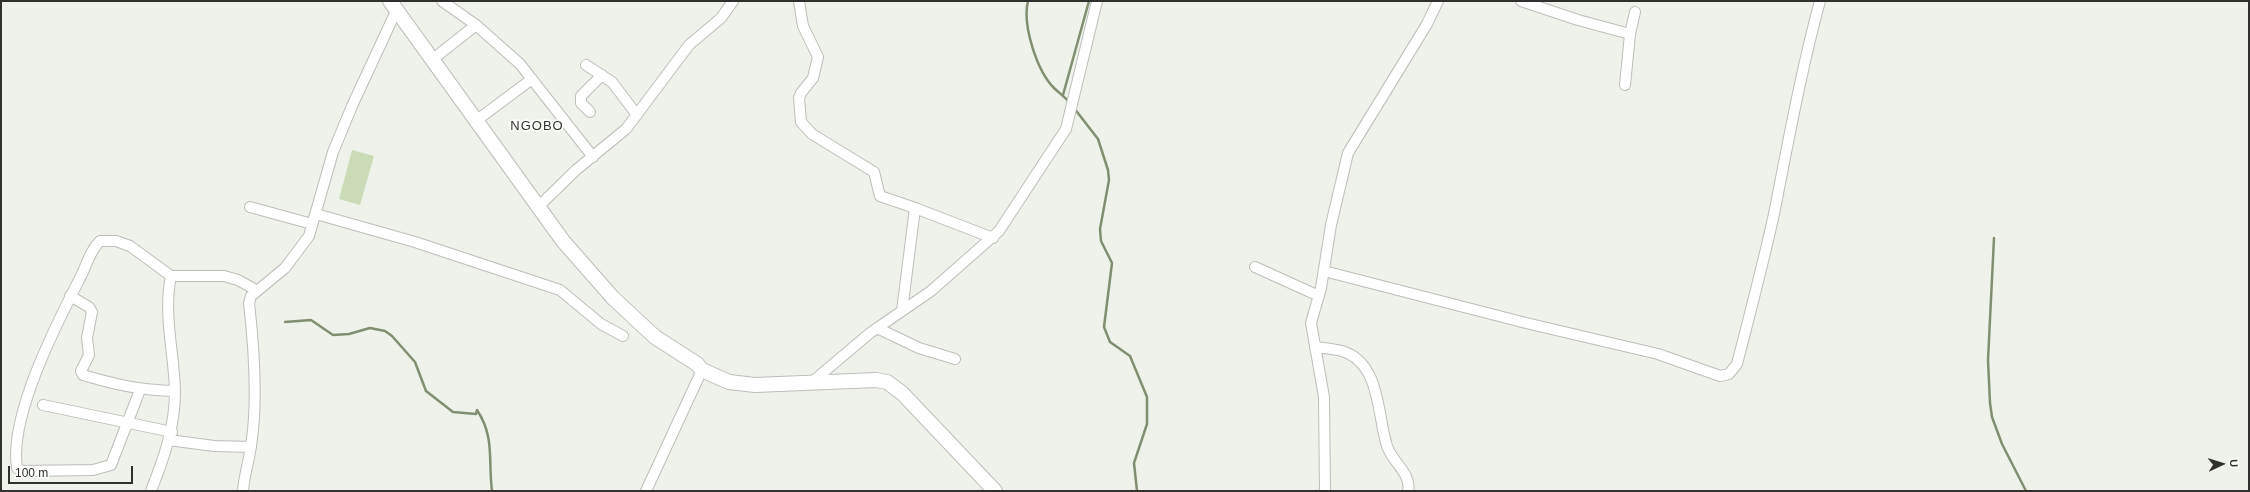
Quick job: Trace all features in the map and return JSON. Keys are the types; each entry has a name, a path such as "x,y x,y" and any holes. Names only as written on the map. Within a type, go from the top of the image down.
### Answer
{"main road":[{"path":"394,5 539,206 563,242 638,324 696,364 702,370 729,382 744,385 876,380 887,382 902,393 995,491"}],"street":[{"path":"442,1 476,25 501,46 532,79 593,158"},
{"path":"539,206 626,129 689,45 721,18 733,1"},
{"path":"799,1 802,26 818,57 814,78 801,93 799,98 801,122 812,134 874,172 880,196 993,238"},
{"path":"812,382 877,328 931,291 993,238 1064,134 1075,96 1097,1"},
{"path":"1325,491 1325,405 1323,381 1311,323 1319,296 1331,225 1348,152 1427,24 1438,1"},
{"path":"1521,1 1578,20 1630,34"},
{"path":"1324,271 1526,323 1658,354 1720,376 1729,374 1737,364 1756,288 1773,216 1806,54 1820,1"},
{"path":"243,491 251,447 253,348 249,303 251,296 256,290 265,286 285,268 303,246 314,219 333,152 394,5"},
{"path":"1625,85 1630,34 1635,12"},
{"path":"433,59 476,25"},
{"path":"586,65 612,82 637,115"},
{"path":"590,112 581,103 582,96 602,75"},
{"path":"477,120 532,79"},
{"path":"250,207 314,219 415,242 560,290 601,324 623,336"},
{"path":"902,311 915,208"},
{"path":"140,390 111,465 93,470 22,472 17,468 17,443 27,401 42,355 88,258 100,241 116,241 130,246 171,276 224,276 238,280 256,290"},
{"path":"1255,267 1319,296"},
{"path":"151,491 171,436 175,391 167,301 171,276"},
{"path":"70,296 89,307 92,312 87,338 89,355 81,371 84,375 140,390 175,391"},
{"path":"877,328 919,348 955,359"},
{"path":"1315,347 1344,352 1364,366 1374,387 1387,446 1408,478 1408,491"},
{"path":"646,491 702,370"},
{"path":"43,405 128,423 171,436 214,446 251,447"}],"green space":[{"path":"352,150 374,156 360,205 339,199"}],"waterway":[{"path":"1028,1 1027,22 1032,47 1042,71 1048,80 1070,103"},
{"path":"1063,95 1089,1"},
{"path":"1074,108 1098,139 1108,170 1109,180 1100,229 1101,241 1112,263 1104,327 1110,342 1130,356 1147,397 1147,424 1134,463 1137,491"},
{"path":"1994,238 1988,360 1990,403 1992,417 2002,444 2026,491"},
{"path":"285,322 311,320 333,335 349,334 370,328 385,331 392,336 415,362 426,391 453,412 476,414 477,410 483,420 489,439 492,491"}],"district":[{"name":"NGOBO","path":"537,126"}]}
